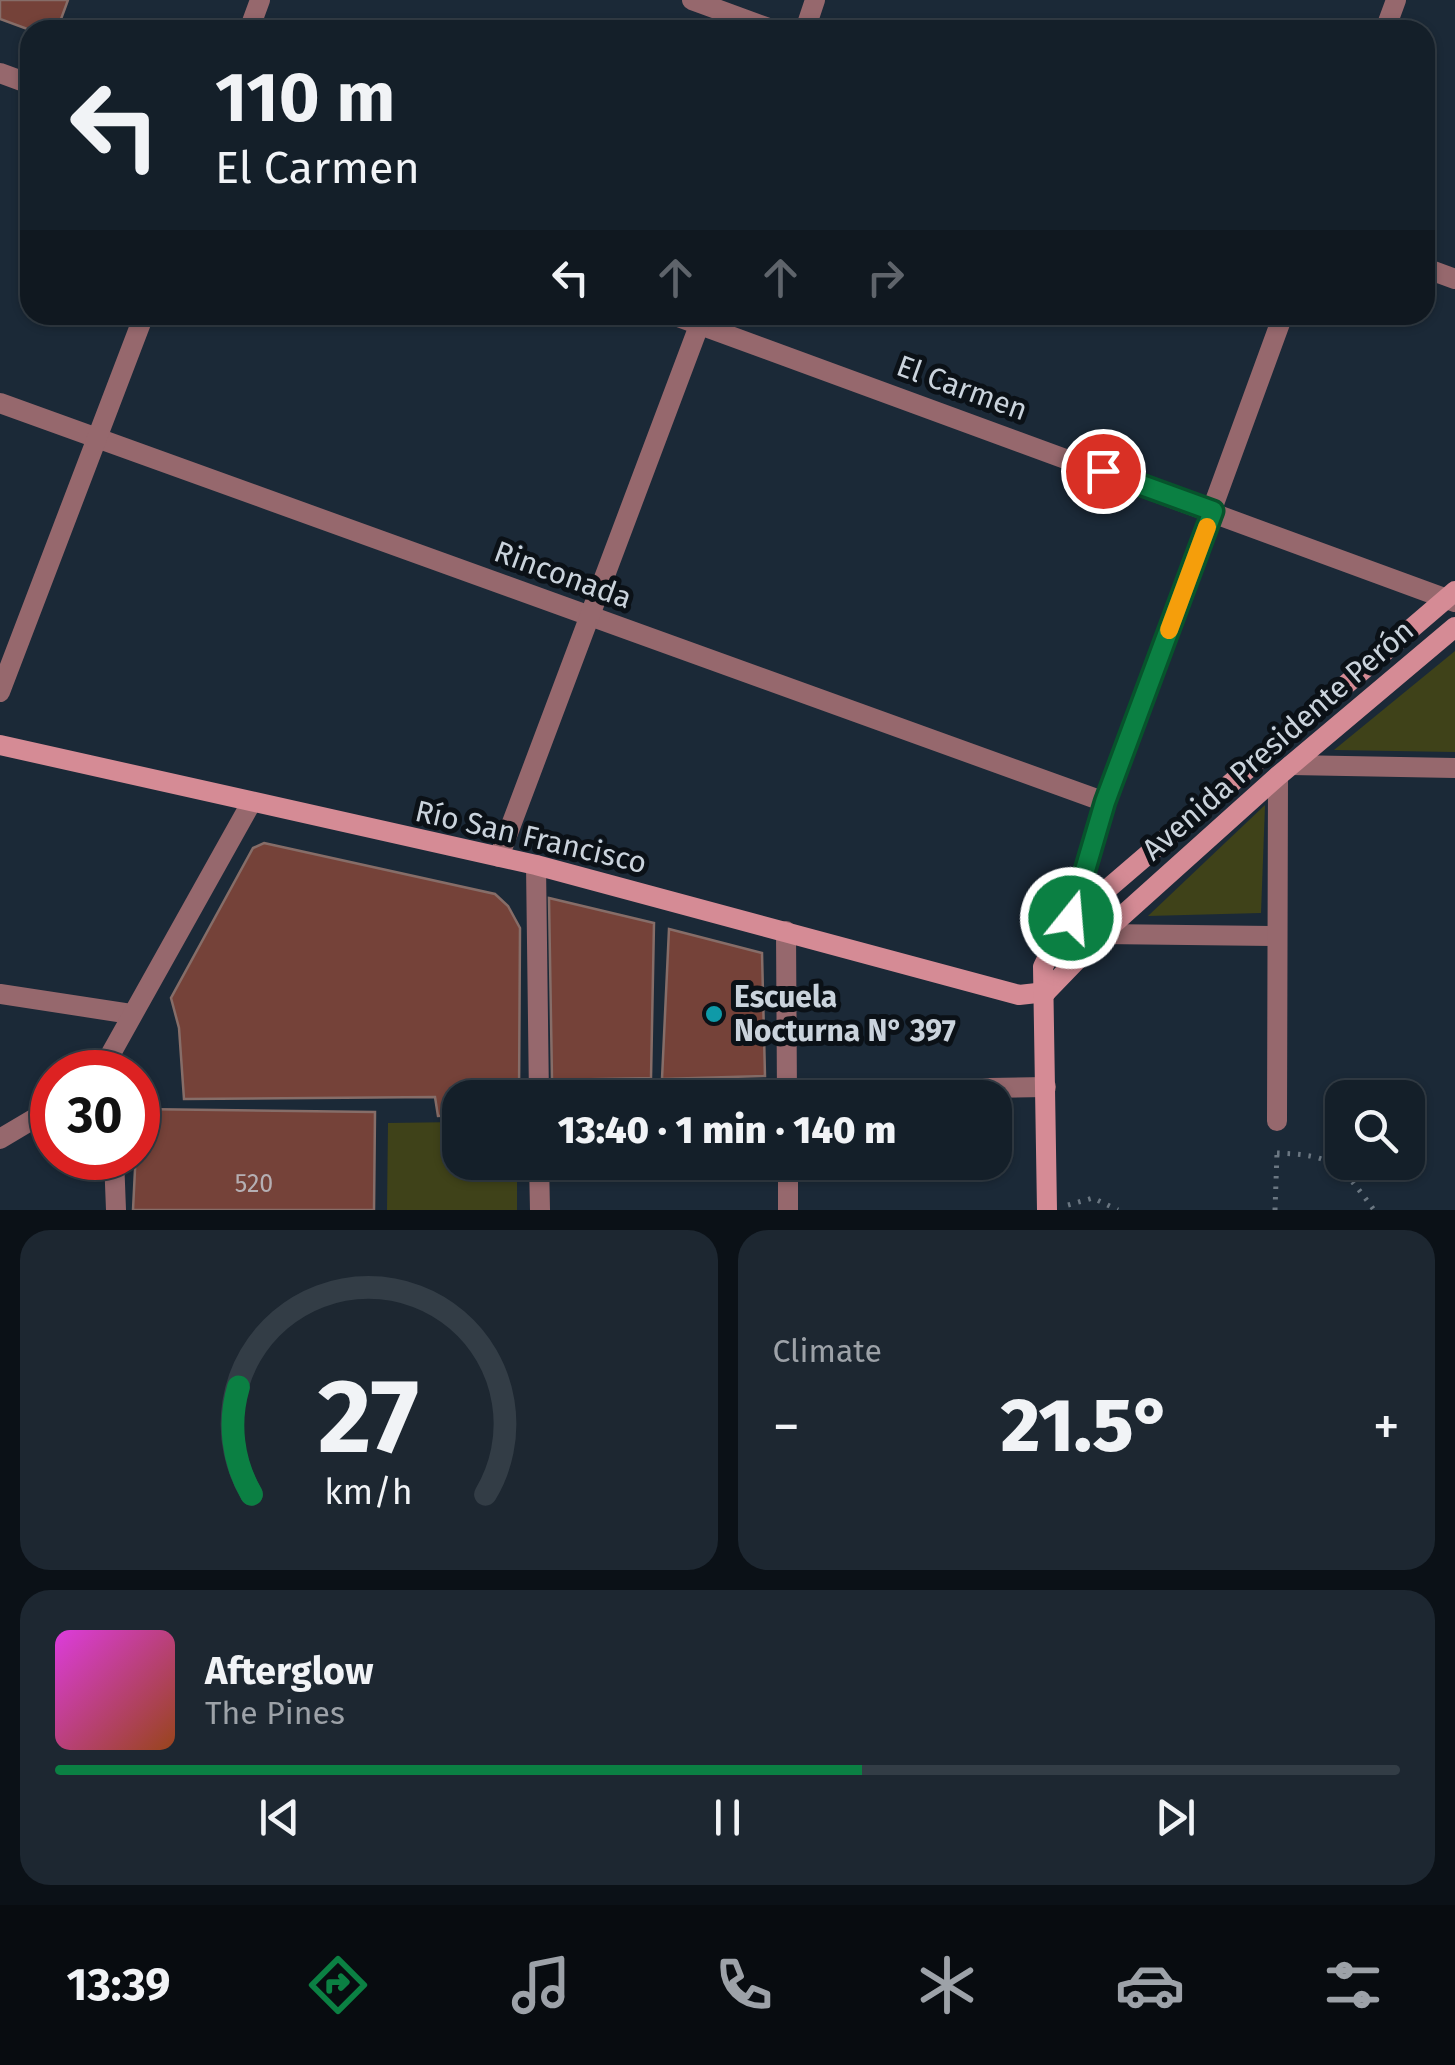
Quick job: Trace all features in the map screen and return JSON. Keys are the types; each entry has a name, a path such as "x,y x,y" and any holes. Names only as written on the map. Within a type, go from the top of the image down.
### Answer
{"main road":[{"name":"Avenida Presidente Perón","path":"1046,992 1046,954 1071,918 1452,598"},
{"name":"Avenida Presidente Perón","path":"1046,992 1102,934 1284,770 1455,627"},
{"name":"Río San Francisco","path":"0,745 250,805 536,866 1019,995 1046,992"},
{"path":"1046,992 1046,1087 1056,1208"}],"street":[{"path":"692,0 747,20"},
{"path":"0,692 140,325"},
{"path":"498,857 699,325"},
{"name":"El Carmen","path":"714,325 1452,598"},
{"path":"1071,918 1105,802 1279,325"},
{"name":"Rinconada","path":"0,404 1105,802"},
{"path":"1277,1120 1276,936 1284,770 1455,768"},
{"path":"113,1050 250,805"},
{"path":"536,866 539,1080"},
{"path":"786,931 787,1080"},
{"path":"1102,934 1276,936"},
{"path":"0,994 132,1014"},
{"path":"1012,1088 1046,1087"},
{"path":"0,1139 30,1121"},
{"path":"115,1180 116,1210"},
{"path":"540,1180 540,1210"},
{"path":"788,1180 788,1210"}],"path":[{"path":"1275,1210 1277,1120"},
{"path":"1277,1153 1321,1154 1355,1184 1374,1210"},
{"path":"1056,1208 1093,1198 1118,1210"}],"green space":[{"path":"1455,651 1455,752 1334,750"},
{"path":"1265,805 1261,913 1148,916"},
{"path":"442,1122 442,1180 517,1180 517,1210 387,1210 388,1123"}],"building":[{"path":"0,0 68,0 61,20 20,20 20,26 0,19"},
{"path":"264,843 495,894 508,906 520,928 519,1080 442,1080 442,1116 438,1116 435,1097 184,1099 179,1028 171,998 253,848"},
{"path":"549,898 654,923 651,1078 552,1080"},
{"name":"Escuela Nocturna N° 397","path":"669,929 762,953 765,1076 662,1079"},
{"path":"160,1109 375,1112 374,1210 133,1210 134,1180 160,1180"}],"slow traffic":[{"path":"1169,630 1207,527"}],"place":[{"name":"Escuela Nocturna N° 397","path":"714,1014"}],"route":[{"path":"1071,918 1105,802 1213,511 1103,471"}]}
